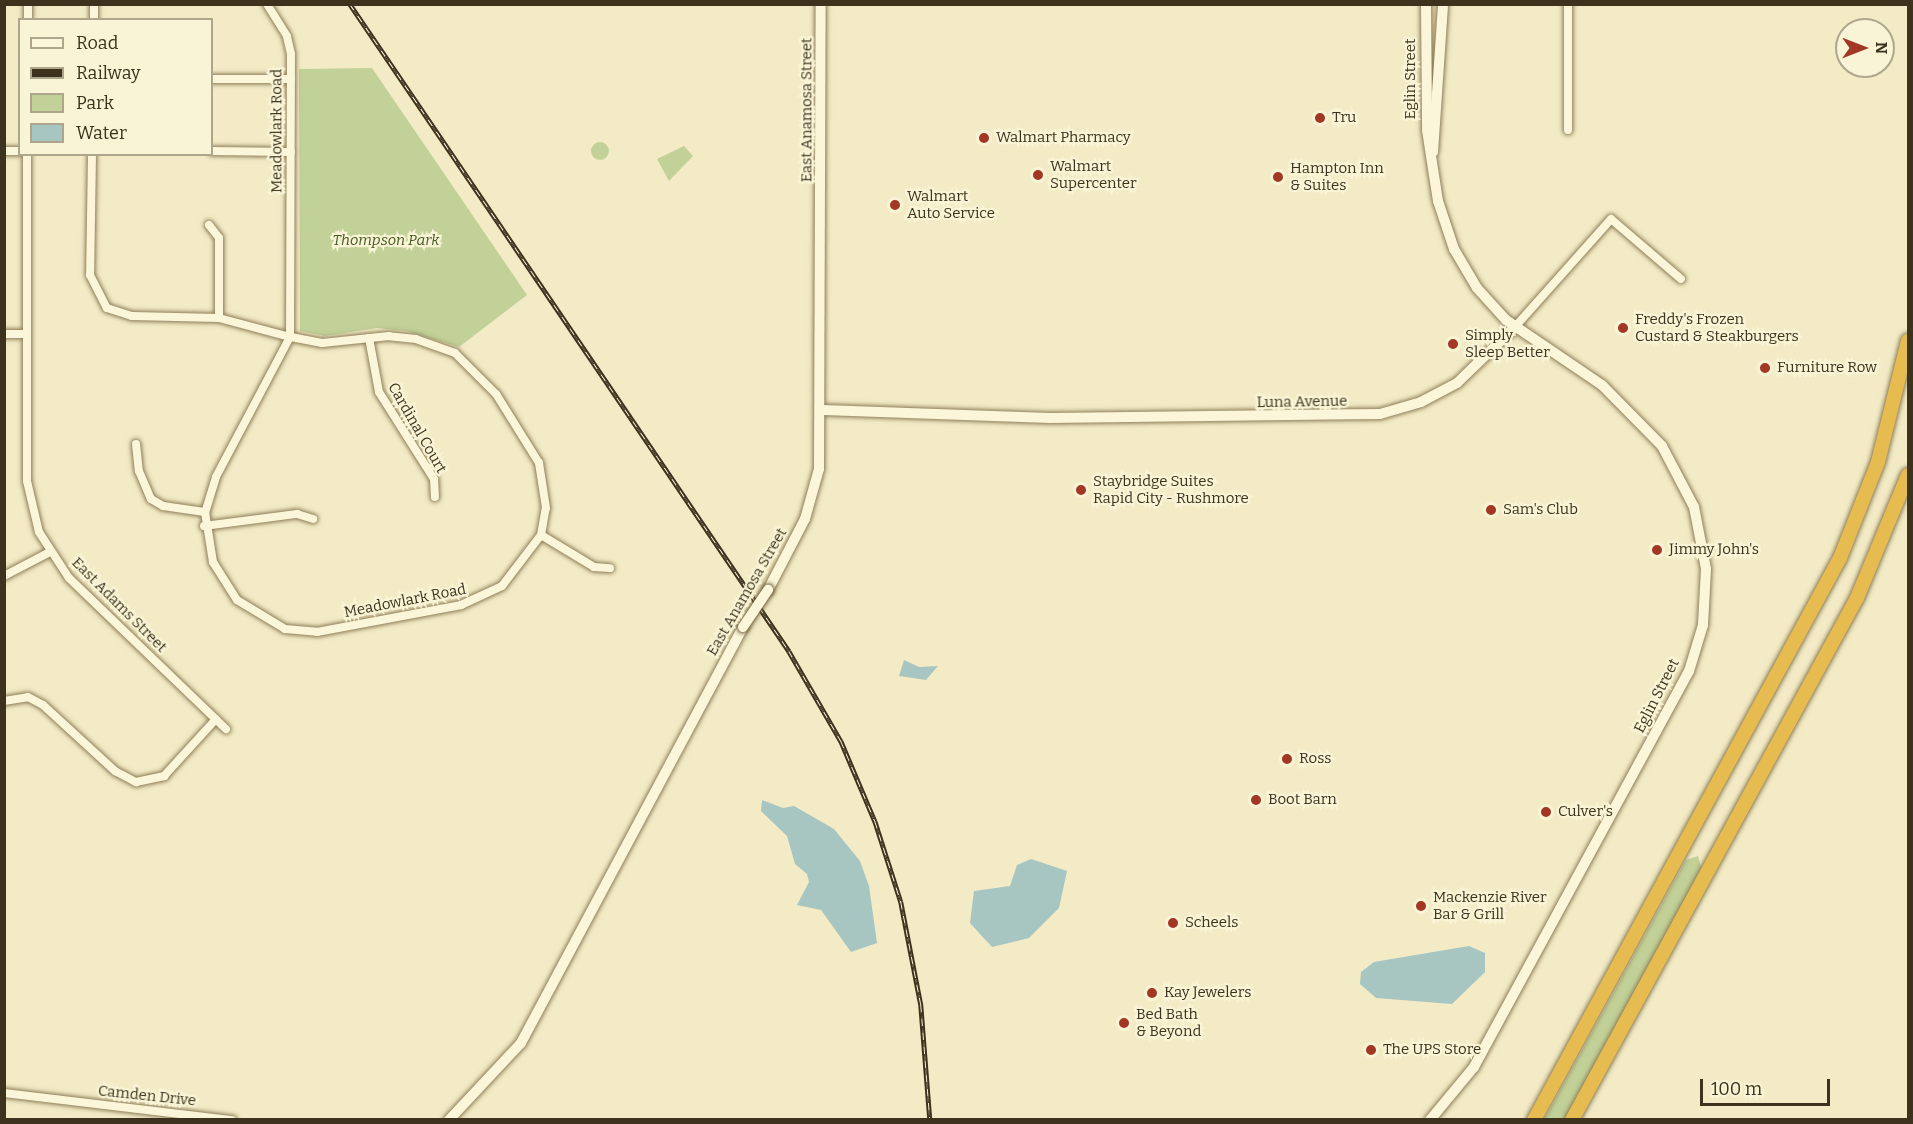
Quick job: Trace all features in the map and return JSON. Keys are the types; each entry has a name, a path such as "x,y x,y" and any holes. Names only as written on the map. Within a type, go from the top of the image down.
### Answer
{"highway":[{"path":"1534,1119 1840,558 1878,462 1908,341"},
{"path":"1572,1119 1857,598 1908,475"}],"street":[{"name":"Meadowlark Road","path":"267,4 287,36 291,79 290,337 216,477 205,512 204,526 213,562 237,600 265,621 301,632 479,599 502,586 541,535 546,508 539,463 472,366 416,339 369,338 322,343 290,337"},
{"name":"East Anamosa Street","path":"449,1119 520,1043 743,627 768,590 805,519 819,469 823,410 821,4"},
{"name":"Eglin Street","path":"1426,4 1426,115 1433,152 1438,201 1454,249 1478,288 1514,328 1602,385 1662,446 1700,529 1706,569 1704,616 1689,671 1474,1067 1430,1119"},
{"name":"Eglin Street","path":"1433,152 1443,4"},
{"path":"1568,4 1568,130"},
{"path":"213,79 291,79"},
{"path":"213,151 291,152"},
{"name":"East Adams Street","path":"27,156 27,481 50,552 94,604 226,729"},
{"path":"92,156 90,274 107,308 132,316 219,318 290,337"},
{"name":"Luna Avenue","path":"823,410 1018,418 1380,414 1451,387 1514,328 1611,219 1681,279"},
{"path":"209,225 219,238 219,318"},
{"path":"4,334 26,334"},
{"name":"Cardinal Court","path":"369,338 379,392 434,479 435,498"},
{"path":"136,444 139,471 151,499 163,506 205,512"},
{"path":"204,526 297,514 313,519"},
{"path":"541,535 594,567 610,568"},
{"path":"4,576 50,552"},
{"path":"4,700 28,697 43,705 115,771 136,782 164,776 216,719"},
{"name":"Camden Drive","path":"4,1093 232,1119"}],"green space":[{"name":"Thompson Park","path":"372,68 527,295 459,347 406,331 377,328 325,336 300,331 299,69"},
{"path":"596,142 604,142 609,147 607,158 596,160 591,155 591,147"},
{"path":"684,146 693,156 669,181 657,159"},
{"path":"1698,856 1702,870 1566,1119 1544,1120 1686,860"}],"water":[{"path":"904,660 919,667 938,666 926,680 899,676"},
{"path":"762,800 783,808 794,806 834,829 860,861 869,886 877,943 851,952 821,910 797,905 809,882 807,874 795,864 787,836 761,811"},
{"path":"1031,859 1067,871 1059,908 1029,938 992,947 970,923 974,891 1010,886 1017,865"},
{"path":"1469,946 1485,953 1485,972 1452,1004 1376,998 1360,984 1361,972 1374,962"}],"railway":[{"path":"350,4 789,651 841,741 875,821 901,902 921,1005 930,1120"}],"place":[{"name":"Tru","path":"1320,118"},
{"name":"Walmart Pharmacy","path":"984,138"},
{"name":"Walmart Supercenter","path":"1038,175"},
{"name":"Hampton Inn & Suites","path":"1278,177"},
{"name":"Walmart Auto Service","path":"895,205"},
{"name":"Freddy's Frozen Custard & Steakburgers","path":"1623,328"},
{"name":"Simply Sleep Better","path":"1453,344"},
{"name":"Furniture Row","path":"1765,368"},
{"name":"Staybridge Suites Rapid City - Rushmore","path":"1081,490"},
{"name":"Sam's Club","path":"1491,510"},
{"name":"Jimmy John's","path":"1657,550"},
{"name":"Ross","path":"1287,759"},
{"name":"Boot Barn","path":"1256,800"},
{"name":"Culver's","path":"1546,812"},
{"name":"Mackenzie River Bar & Grill","path":"1421,906"},
{"name":"Scheels","path":"1173,923"},
{"name":"Kay Jewelers","path":"1152,993"},
{"name":"Bed Bath & Beyond","path":"1124,1023"},
{"name":"The UPS Store","path":"1371,1050"}]}
